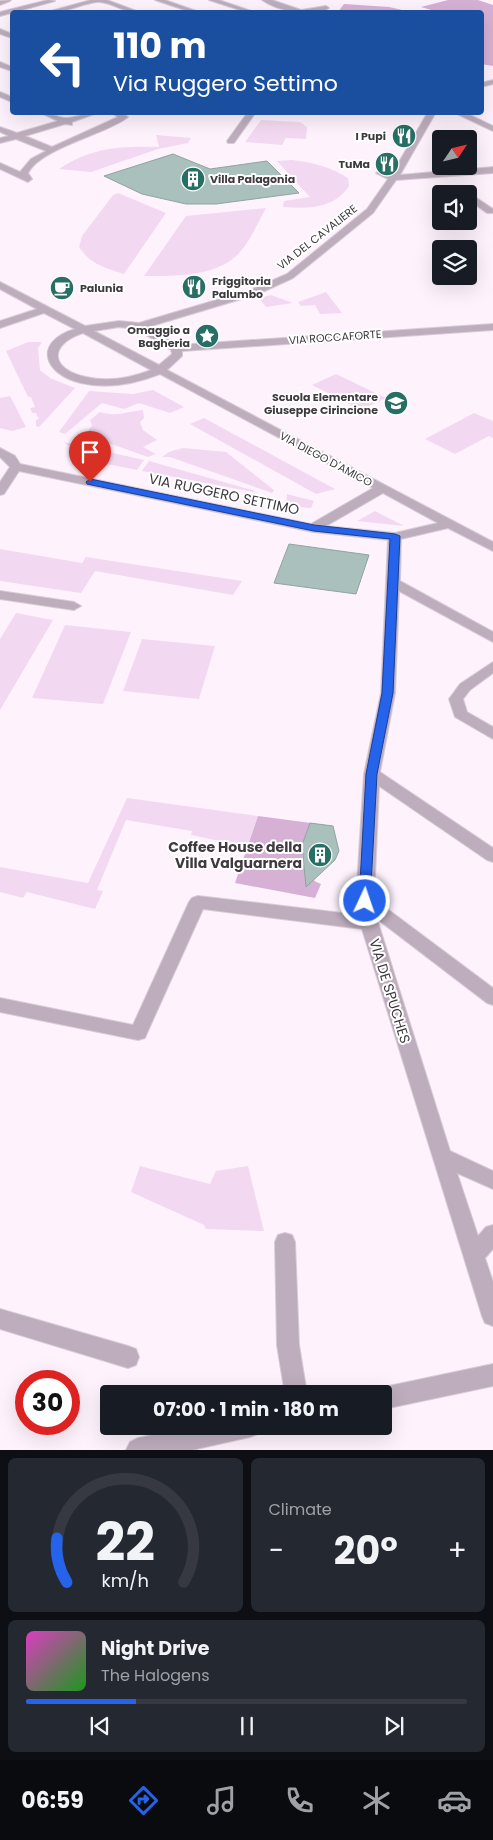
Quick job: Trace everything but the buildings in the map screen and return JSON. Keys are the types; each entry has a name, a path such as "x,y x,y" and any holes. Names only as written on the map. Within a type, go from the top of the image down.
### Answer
{"street":[{"path":"15,10 51,0 70,10 99,0 130,10"},
{"path":"158,0 190,10"},
{"path":"212,0 244,10"},
{"path":"265,0 294,10"},
{"path":"318,0 327,6"},
{"path":"309,10 327,6"},
{"path":"50,115 91,132"},
{"path":"0,141 87,115"},
{"path":"0,166 27,178 24,173 27,167 73,139 124,116 122,115"},
{"path":"231,141 250,115"},
{"name":"VIA DEL CAVALIERE","path":"139,326 254,292 290,276 370,211 394,178 430,115"},
{"path":"463,115 493,129"},
{"path":"0,129 52,152"},
{"path":"380,172 394,178 493,170"},
{"path":"477,202 490,211"},
{"name":"VIA DIEGO D'AMICO","path":"0,285 160,372 493,547"},
{"path":"0,324 42,307"},
{"path":"113,324 139,326 176,348 178,354 172,364 160,372 142,378 104,382 85,379 64,372 57,366 52,357 54,348 62,339 82,329 113,324"},
{"name":"VIA ROCCAFORTE","path":"176,348 493,327"},
{"path":"0,452 11,459 16,467 0,491"},
{"name":"VIA RUGGERO SETTIMO","path":"16,467 314,528 395,536 449,524"},
{"path":"314,528 381,488"},
{"name":"VIA DE SPUCHES","path":"395,536 388,693 372,774 365,901 369,923 493,1316"},
{"path":"394,583 493,638"},
{"path":"0,595 74,606"},
{"path":"493,666 465,687 456,699 460,714 493,734"},
{"path":"372,774 493,856"},
{"path":"365,901 493,998"},
{"path":"0,1005 138,1033 198,902 369,923"},
{"path":"443,1157 493,1180"},
{"path":"474,1256 493,1234"},
{"path":"286,1242 288,1345 295,1385"},
{"path":"0,1319 128,1357"},
{"path":"392,1396 493,1375"},
{"path":"138,1450 208,1435"}],"shaded area":[{"path":"448,0 478,0 493,5 493,66 484,64 484,10 431,10 421,7"},
{"path":"344,4 389,7 402,10 340,10"},
{"path":"261,120 300,122 307,127 306,139 286,138 282,145 245,142"},
{"path":"156,135 191,138 188,143 158,149 91,172 59,169 83,156 107,149 159,147"},
{"path":"292,160 314,164 335,171 348,178 349,186 336,199 319,206 283,207 284,201 310,197 277,161"},
{"path":"118,193 166,213 124,274 104,267 88,258 79,247 82,236 113,195"},
{"path":"266,208 244,247 226,264 192,274 144,276 186,216"},
{"path":"326,292 342,313 320,314 315,305 301,306 298,302"},
{"path":"271,295 293,303 266,307 259,298"},
{"path":"28,342 42,342 38,348 40,370 50,378 75,388 39,427 36,426 36,420 39,419 36,413 32,413 30,408 35,407 31,397 28,397 6,351"},
{"path":"336,374 386,398 361,410 312,385"},
{"path":"153,390 184,407 170,413 139,403 124,409 102,403 65,434 59,432 89,391 133,394"},
{"path":"10,396 26,427 12,431 0,428 0,398"},
{"path":"143,410 144,418 140,422 143,430 157,440 143,447 156,454 148,457 86,435 92,425 90,420 100,412 116,414"},
{"path":"474,413 493,421 493,438 489,436 455,454 425,439"},
{"path":"204,418 335,489 316,494 190,424"},
{"path":"63,442 144,460 137,470 92,461"},
{"path":"183,448 226,452 274,490 272,493 170,457 162,457 169,452"},
{"path":"149,461 252,490 258,493 142,471"},
{"path":"287,494 314,501 311,508 286,506"},
{"path":"375,511 404,526 357,521"},
{"path":"0,549 82,563 86,557 242,581 233,595 95,571 81,593 0,581"},
{"path":"16,613 53,620 0,710 0,639"},
{"path":"65,625 131,632 103,704 32,698"},
{"path":"142,639 215,646 199,699 123,691"},
{"path":"127,798 258,816 247,847 191,835 192,831 126,820 97,890 103,891 95,909 27,892 23,898 0,892 0,867 88,883"},
{"path":"258,816 311,823 304,839 302,858 307,874 321,884 315,898 235,883"},
{"path":"140,1166 210,1184 216,1171 248,1166 264,1231 206,1229 204,1225 131,1192"}],"place":[{"name":"I Pupi","path":"404,136"},
{"name":"TuMa","path":"387,164"},
{"name":"Villa Palagonia","path":"193,179"},
{"name":"Friggitoria Palumbo","path":"194,287"},
{"name":"Palunia","path":"62,288"},
{"name":"Omaggio a Bagheria","path":"207,336"},
{"name":"Scuola Elementare Giuseppe Cirincione","path":"396,403"},
{"name":"Coffee House della Villa Valguarnera","path":"320,855"}],"route":[{"path":"90,482 314,528 395,536 388,693 372,774 365,901"}]}
